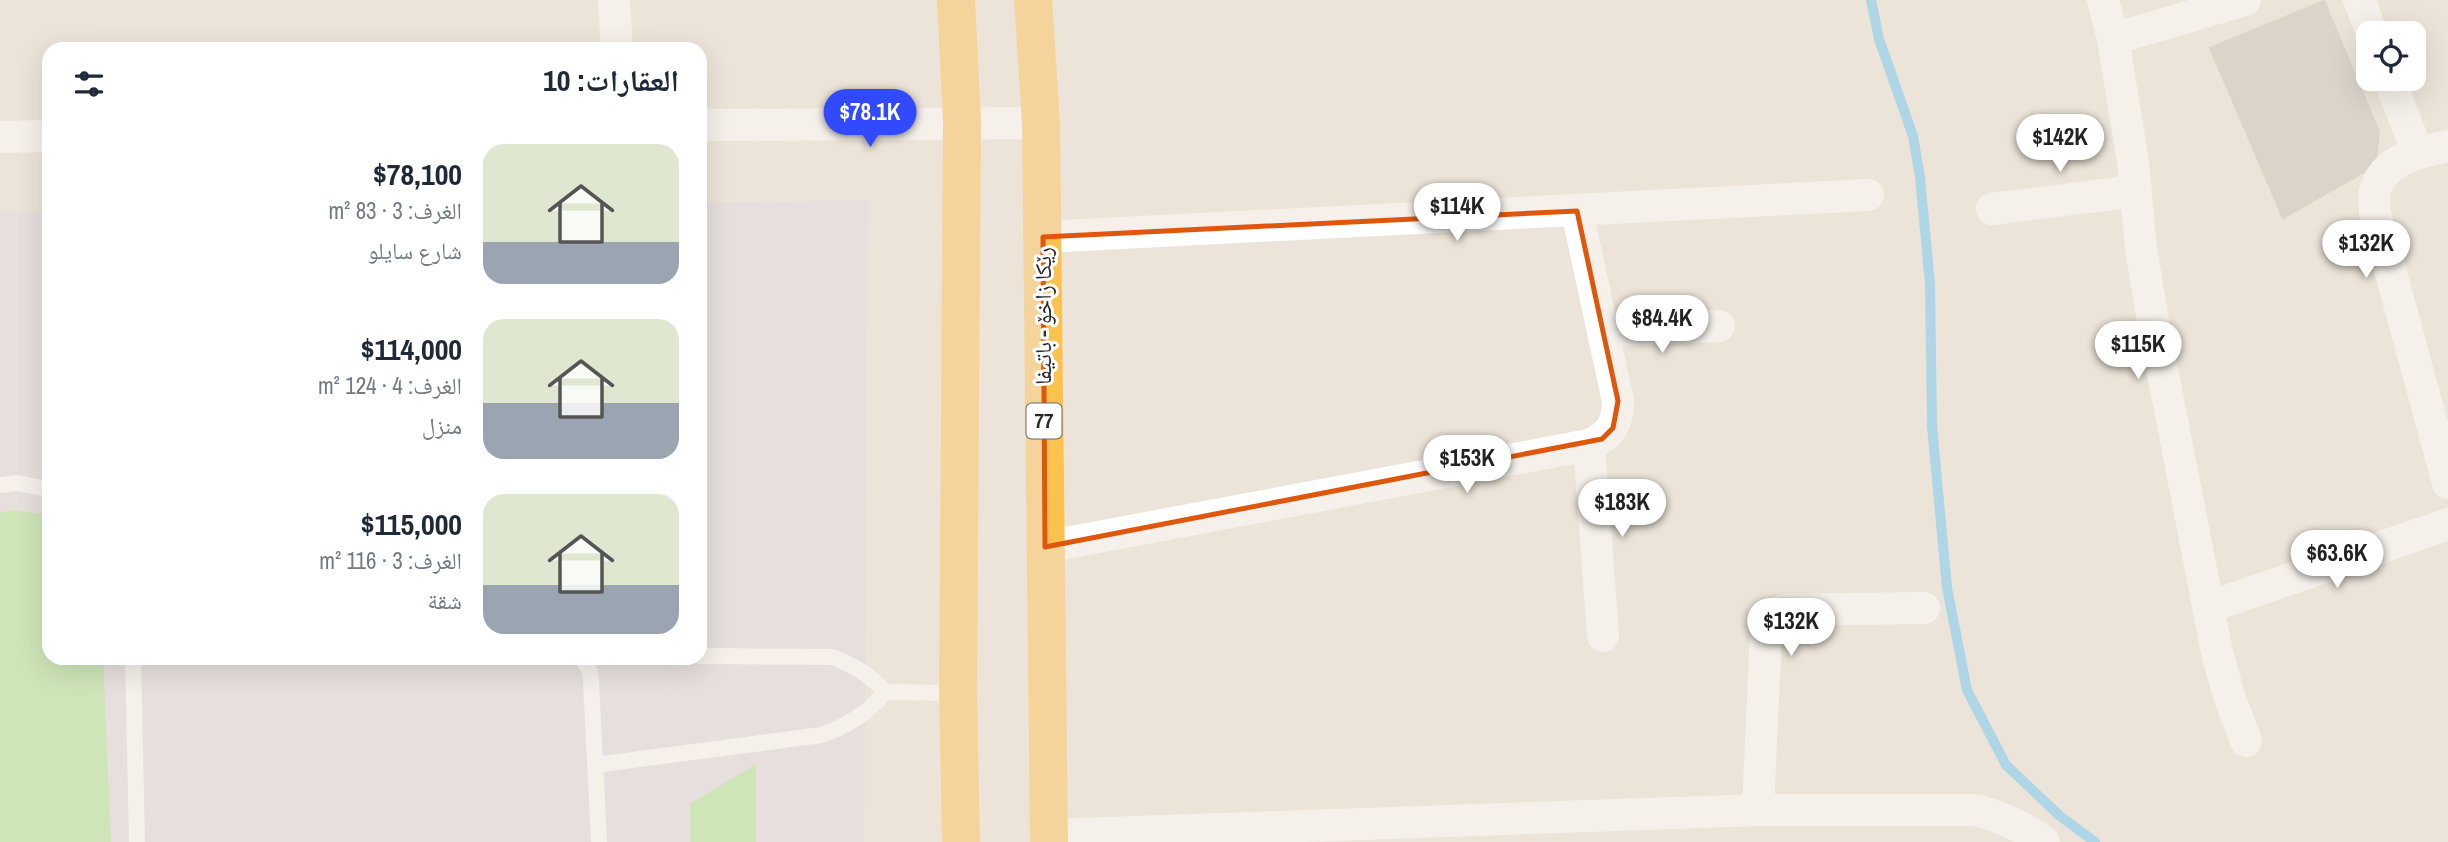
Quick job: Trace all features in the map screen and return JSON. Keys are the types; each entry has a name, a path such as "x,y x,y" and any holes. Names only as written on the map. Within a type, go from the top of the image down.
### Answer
{"highway":[{"path":"956,0 962,122 958,693 961,842"},
{"name":"رێکا زاخۆ - باتیفا","path":"1036,1 1043,237 1049,839"}],"street":[{"path":"614,0 617,42"},
{"path":"2103,0 2113,39 2154,327 2217,652 2229,696 2246,741"},
{"path":"2113,39 2245,0"},
{"path":"2359,0 2367,21"},
{"path":"2397,91 2433,149 2395,163 2382,175 2375,193 2375,214 2448,483"},
{"path":"707,125 1041,123"},
{"path":"0,137 42,136"},
{"path":"1992,209 2136,191"},
{"path":"1043,237 1868,195"},
{"path":"1045,547 1589,445 1602,439 1614,428 1618,401 1577,211"},
{"path":"1603,331 1719,326"},
{"path":"1589,445 1603,636"},
{"path":"2209,607 2448,524"},
{"path":"1758,810 1766,631 1770,616 1784,610 1924,608"},
{"path":"1049,839 1758,810 1976,810 2002,817 2025,828 2044,842"}],"lane":[{"path":"0,485 17,483 42,488"},
{"path":"707,656 832,657 860,669 886,692 958,693"},
{"path":"133,665 137,842"},
{"path":"586,665 590,672 599,842"},
{"path":"595,765 821,735 857,719 873,707 886,692"}],"highlighted area":[{"path":"1577,211 1618,401 1613,428 1602,439 1045,547 1043,237"}],"shaded area":[{"path":"868,200 864,842 0,842 0,212 42,211 42,665 707,665 707,203"}],"green space":[{"path":"10,510 42,514 42,665 103,665 111,842 0,842 0,513"},
{"path":"756,764 756,842 690,842 690,804"}],"building":[{"path":"2324,1 2356,77 2356,91 2362,91 2379,132 2375,166 2283,218 2210,48"}],"waterway":[{"path":"1871,0 1879,39 1913,136 1920,177 1930,284 1932,426 1947,588 1967,690 2006,765 2060,816 2095,842"}]}
